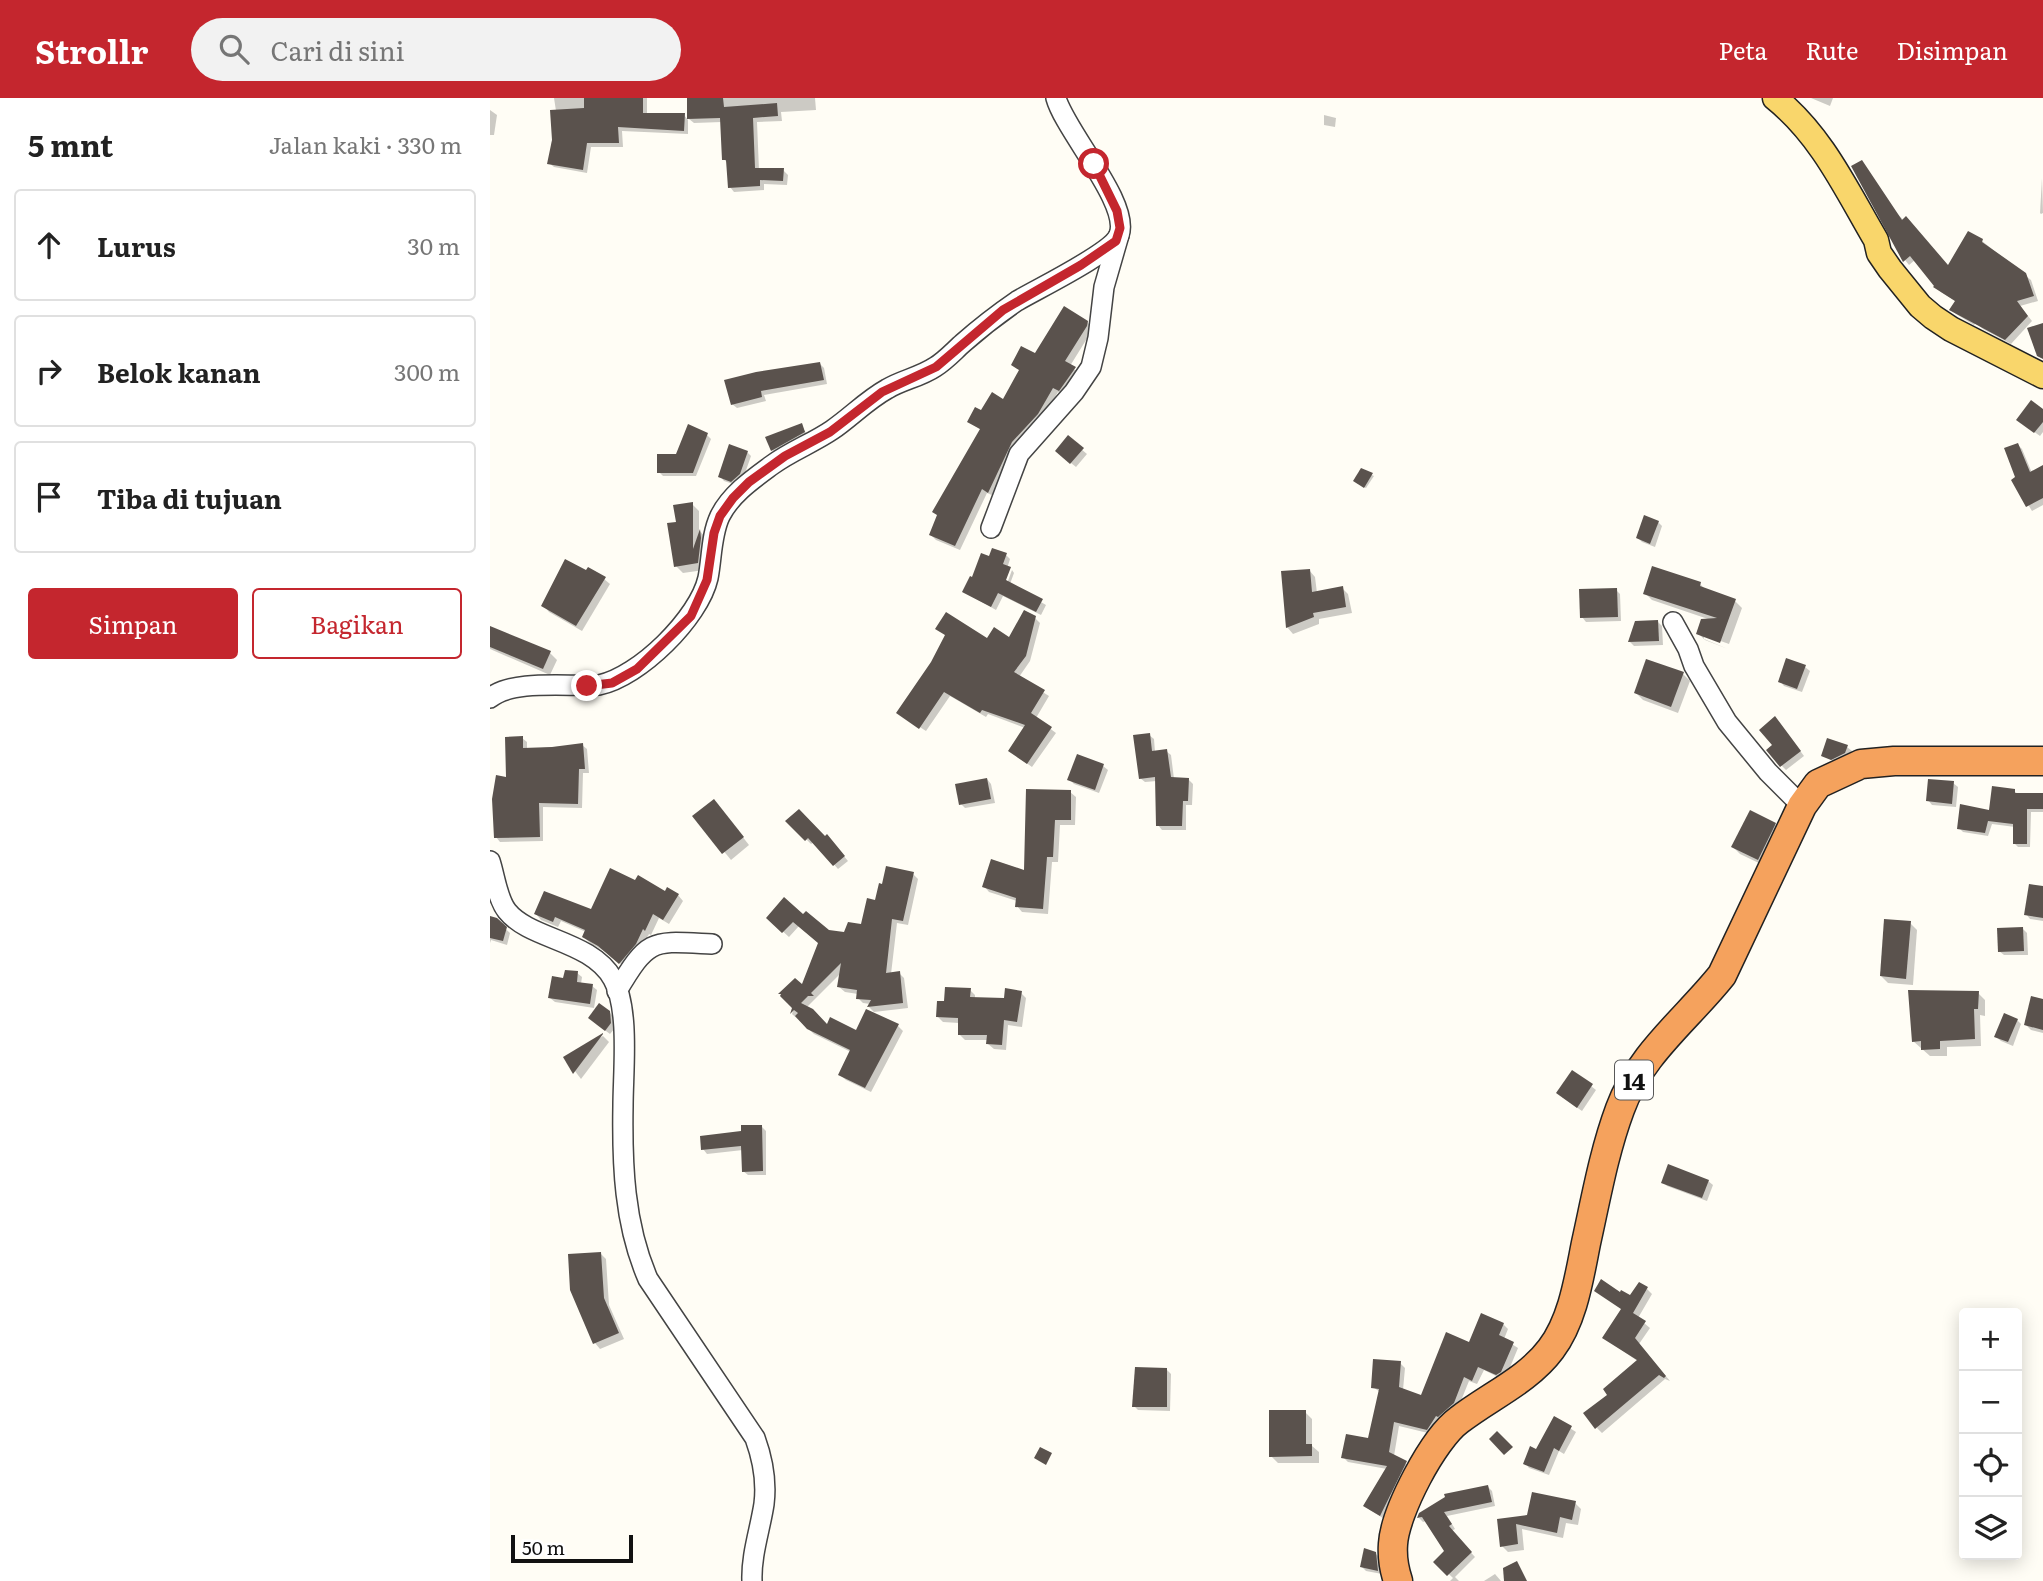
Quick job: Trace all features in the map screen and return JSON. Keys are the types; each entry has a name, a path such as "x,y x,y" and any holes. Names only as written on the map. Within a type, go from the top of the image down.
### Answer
{"highway":[{"name":"14","path":"1398,1581 1393,1555 1396,1527 1435,1444 1457,1421 1531,1370 1552,1348 1565,1325 1580,1272 1601,1172 1620,1108 1632,1082 1662,1039 1703,999 1722,975 1802,806 1818,784 1861,764 1894,761 2043,761"}],"main road":[{"path":"1775,98 1810,131 1826,153 1876,240 1879,253 1920,306 1951,329 2043,376"}],"street":[{"path":"991,528 1019,454 1074,392 1091,368 1098,338 1104,287 1120,234 1117,211 1106,186 1066,122 1056,98"},
{"path":"490,698 496,693 519,688 612,683 637,669 691,616 707,580 714,533 720,516 749,482 785,456 830,432 882,392 936,367 1003,310 1081,265 1116,241 1120,234"},
{"path":"1673,622 1688,649 1693,666 1727,722 1768,772 1802,806"},
{"path":"490,861 503,905 513,917 592,958 614,980 622,1016 625,1065 624,1183 627,1207 639,1259 648,1279 741,1416 755,1438 762,1458 764,1502 751,1567 752,1581"},
{"path":"617,991 638,958 653,945 676,942 712,944"}],"building":[{"path":"584,98 643,98 643,113 685,113 684,131 618,127 619,143 587,143 583,170 547,164 552,140 550,110 584,108"},
{"path":"687,98 723,98 724,107 777,103 778,116 753,118 755,168 784,168 783,181 760,180 760,186 728,188 726,160 722,160 720,118 687,119"},
{"path":"1862,160 1902,220 1906,216 1948,265 1968,231 1983,239 1982,242 2026,273 2034,296 2017,301 2028,316 2005,340 1949,310 1955,301 1933,287 1910,256 1903,262 1851,166"},
{"path":"1064,306 1088,321 1065,361 1076,367 1059,391 1053,388 1038,414 1012,442 988,493 982,489 955,546 929,535 937,515 932,512 980,429 967,422 975,407 981,410 992,392 1003,399 1019,370 1011,365 1021,346 1035,353"},
{"path":"2043,323 2043,359 2037,356 2027,328"},
{"path":"820,362 824,380 761,391 762,397 731,405 724,380"},
{"path":"2031,400 2043,409 2043,422 2034,433 2016,420"},
{"path":"802,423 805,432 771,451 765,437"},
{"path":"688,424 708,433 693,473 657,473 657,454 676,454"},
{"path":"1068,435 1084,448 1070,464 1055,451"},
{"path":"2018,443 2030,472 2043,465 2043,498 2026,507 2011,480 2015,477 2004,448"},
{"path":"729,444 748,451 740,474 731,482 718,477"},
{"path":"1361,468 1373,473 1364,488 1353,481"},
{"path":"693,502 693,549 700,529 701,538 698,563 674,567 667,523 676,522 673,505"},
{"path":"1644,515 1659,521 1650,544 1636,538"},
{"path":"992,548 1007,553 1003,564 1011,567 1006,580 1043,599 1036,612 998,593 991,607 962,592 970,576 972,577 981,553 989,556"},
{"path":"565,559 606,577 576,626 541,606"},
{"path":"1652,566 1701,582 1700,586 1736,599 1720,643 1696,634 1701,619 1717,618 1643,594"},
{"path":"1310,569 1312,592 1343,586 1346,607 1313,613 1314,617 1286,628 1281,571"},
{"path":"1617,588 1618,617 1580,618 1579,589"},
{"path":"1024,610 1036,616 1026,656 1014,672 1045,690 1031,713 1052,727 1027,764 1008,751 1025,725 982,710 980,713 944,692 919,729 896,713 931,662 945,635 935,629 946,612 987,638 994,627 1009,637"},
{"path":"1658,620 1659,641 1628,642 1635,621"},
{"path":"490,626 551,651 543,669 490,647"},
{"path":"1786,658 1806,665 1797,689 1778,682"},
{"path":"1646,659 1684,672 1671,707 1634,693"},
{"path":"1775,716 1801,751 1780,767 1766,750 1772,745 1759,730"},
{"path":"1150,733 1152,751 1167,749 1171,777 1189,778 1188,801 1183,801 1182,826 1156,826 1155,777 1139,779 1133,735"},
{"path":"523,736 523,748 583,743 585,769 579,769 578,804 539,803 540,837 494,838 492,799 496,775 506,777 505,737"},
{"path":"1827,738 1848,745 1845,753 1831,760 1821,756"},
{"path":"1077,754 1104,764 1095,790 1067,780"},
{"path":"987,778 991,799 959,805 955,784"},
{"path":"1928,779 1954,781 1952,804 1926,801"},
{"path":"1992,786 2015,789 2015,793 2043,793 2043,809 2027,809 2027,844 2013,844 2013,824 1988,821 1985,833 1957,829 1960,804 1989,810"},
{"path":"1026,789 1071,790 1071,820 1055,820 1053,857 1047,857 1043,909 1015,907 1016,898 982,887 991,859 1024,870"},
{"path":"714,799 744,837 722,854 692,816"},
{"path":"799,809 825,836 827,834 845,856 833,866 808,838 805,841 785,821"},
{"path":"1750,810 1776,823 1758,860 1731,847"},
{"path":"886,866 914,872 903,921 892,919 886,973 900,971 903,1003 867,1007 871,1000 856,999 857,990 837,987 841,963 811,993 814,996 808,996 801,1003 813,1009 827,1024 830,1017 856,1030 866,1009 899,1024 865,1088 838,1075 850,1050 807,1029 795,1016 798,1013 794,1010 790,1014 792,1008 781,994 778,994 795,978 802,984 818,943 793,922 782,933 766,918 784,897 803,914 806,911 829,930 844,932 848,922 861,924 867,898 875,900"},
{"path":"610,868 635,880 638,875 665,891 667,887 679,894 663,920 653,914 645,931 643,929 636,944 619,964 598,946 582,937 585,930 555,917 553,922 534,914 544,891 591,909"},
{"path":"2029,884 2043,886 2043,918 2024,915"},
{"path":"490,916 497,918 507,927 503,941 490,938"},
{"path":"1884,919 1911,921 1906,979 1880,976"},
{"path":"2023,927 2024,951 1998,952 1997,928"},
{"path":"565,970 578,971 577,982 593,984 590,1004 548,998 552,976 563,978"},
{"path":"945,987 971,988 970,997 1004,998 1005,988 1022,991 1017,1022 1004,1020 1002,1045 986,1044 987,1035 958,1035 958,1018 936,1017 937,1001 944,1001"},
{"path":"1908,990 1979,991 1978,1009 1974,1009 1975,1039 1940,1041 1940,1049 1921,1050 1921,1041 1912,1042"},
{"path":"2031,996 2043,999 2043,1030 2024,1025"},
{"path":"599,1003 610,1011 611,1023 605,1031 588,1018"},
{"path":"2004,1013 2018,1019 2008,1042 1994,1037"},
{"path":"603,1034 573,1074 563,1057"},
{"path":"1572,1070 1593,1084 1577,1108 1556,1093"},
{"path":"741,1125 762,1125 763,1171 742,1172 741,1146 701,1150 700,1136 741,1131"},
{"path":"1668,1164 1709,1180 1702,1198 1661,1183"},
{"path":"601,1252 604,1298 619,1333 593,1344 570,1290 568,1254"},
{"path":"1601,1279 1620,1292 1621,1290 1630,1295 1639,1282 1648,1287 1633,1313 1646,1321 1635,1338 1666,1376 1664,1378 1659,1375 1595,1429 1583,1413 1607,1395 1603,1389 1637,1360 1602,1338 1621,1309 1594,1291"},
{"path":"1481,1313 1504,1323 1499,1335 1514,1342 1501,1372 1496,1375 1478,1367 1472,1381 1464,1377 1454,1403 1436,1416 1427,1430 1394,1422 1389,1452 1407,1461 1380,1516 1363,1506 1387,1466 1341,1458 1346,1434 1368,1438 1379,1389 1371,1388 1373,1359 1401,1361 1399,1387 1421,1395 1446,1332 1469,1342"},
{"path":"1135,1367 1167,1368 1167,1407 1132,1407"},
{"path":"1269,1410 1306,1410 1306,1444 1312,1444 1312,1456 1269,1457"},
{"path":"1554,1416 1572,1426 1559,1451 1554,1448 1544,1472 1523,1464 1530,1446 1536,1449"},
{"path":"1497,1431 1513,1447 1504,1455 1489,1439"},
{"path":"1040,1447 1052,1453 1046,1465 1034,1458"},
{"path":"1488,1485 1492,1502 1444,1512 1452,1524 1449,1526 1472,1552 1447,1576 1433,1562 1444,1551 1422,1517 1417,1518 1419,1513 1445,1497 1444,1494"},
{"path":"1532,1492 1576,1501 1572,1520 1560,1517 1557,1533 1516,1524 1518,1544 1500,1547 1497,1519 1527,1515"},
{"path":"1364,1548 1376,1552 1378,1571 1360,1567"},
{"path":"1517,1561 1527,1581 1504,1581 1503,1568"}],"route":[{"path":"587,686 612,683 637,669 691,616 707,580 714,533 720,516 749,482 785,456 830,432 882,392 936,367 1003,310 1081,265 1116,241 1120,234 1117,211 1094,164"}]}
